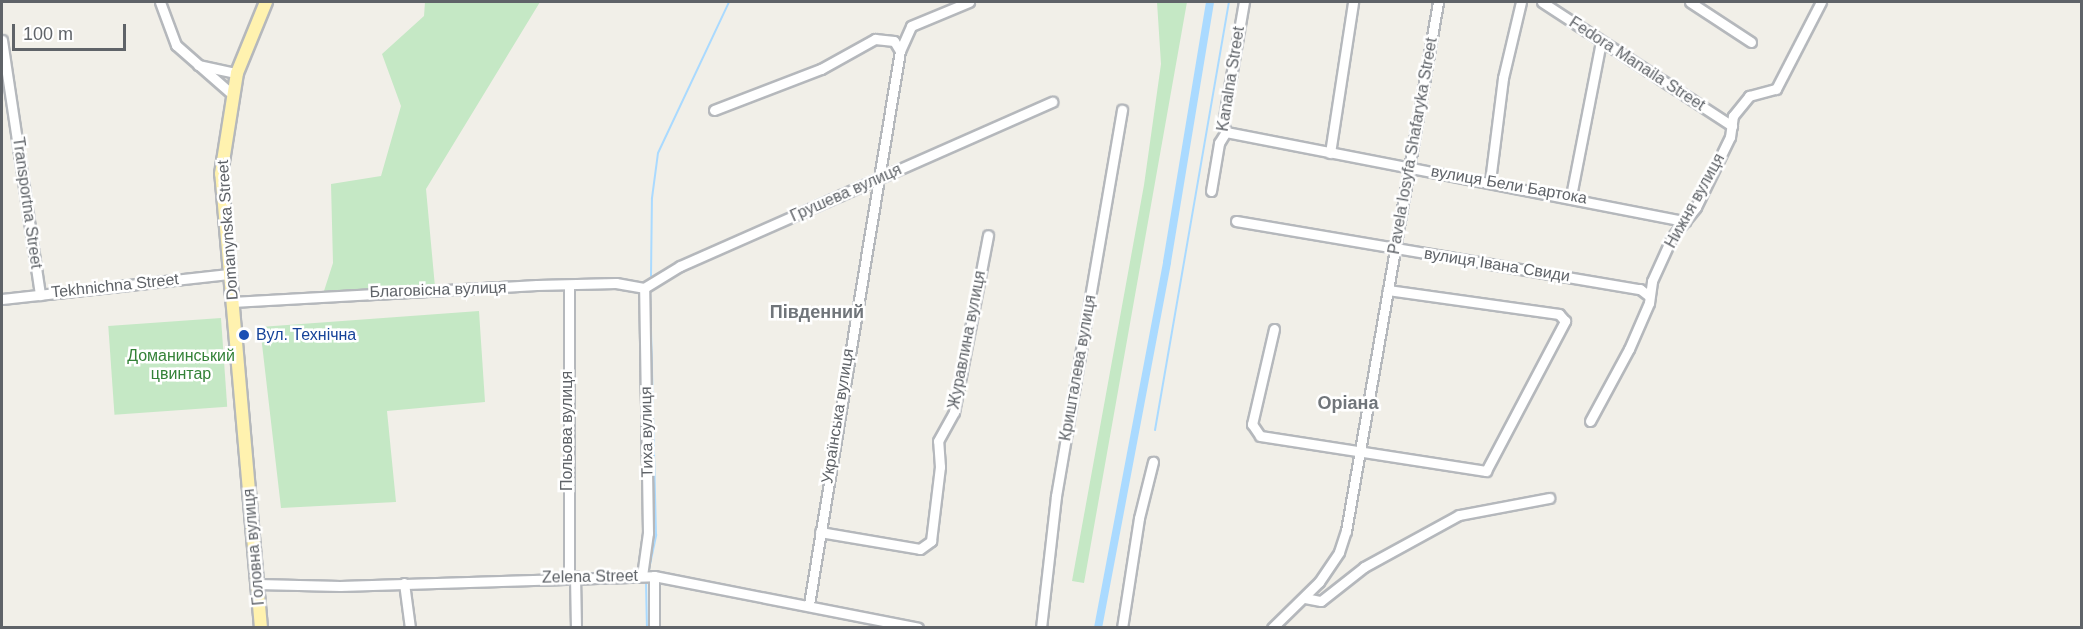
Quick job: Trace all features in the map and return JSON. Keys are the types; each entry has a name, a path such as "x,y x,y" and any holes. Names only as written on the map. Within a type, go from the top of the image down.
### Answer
{"main road":[{"name":"Domanynska Street","path":"247,466 221,174 237,73 266,2"},
{"name":"Головна вулиця","path":"247,466 261,627"}],"street":[{"path":"160,2 173,40 233,95"},
{"name":"Українська вулиця","path":"809,604 900,51 911,26 969,2"},
{"name":"Kanalna Street","path":"1211,191 1218,143 1226,132 1223,123 1244,2"},
{"path":"1330,153 1353,2"},
{"name":"Pavela Iosyfa Shafaryka Street","path":"1272,627 1305,598 1339,552 1361,453 1408,166 1438,2"},
{"path":"1490,181 1503,78 1521,2"},
{"name":"Fedora Manaila Street","path":"1542,2 1732,126"},
{"path":"1690,2 1751,42"},
{"name":"Нижня вулиця","path":"1590,421 1629,349 1672,237 1685,221 1730,137 1733,116 1749,96 1776,89 1821,2"},
{"path":"714,110 821,69 875,39 894,41 900,51"},
{"name":"Transportna Street","path":"2,40 40,295"},
{"path":"1571,196 1588,93 1601,42"},
{"path":"198,65 237,73"},
{"name":"Грушева вулиця","path":"644,288 680,266 1052,102"},
{"name":"Кришталева вулиця","path":"1041,627 1056,496 1122,110"},
{"name":"вулиця Бели Бартока","path":"1226,132 1571,196 1685,221"},
{"name":"вулиця Івана Свиди","path":"1236,221 1640,289 1649,296"},
{"name":"Журавлина вулиця","path":"820,532 921,549 931,541 940,467 938,441 954,412 988,235"},
{"name":"Tekhnichna Street","path":"2,299 229,274"},
{"name":"Благовісна вулиця","path":"232,302 436,289 616,284 644,288"},
{"name":"Польова вулиця","path":"568,287 572,576 576,627"},
{"name":"Тиха вулиця","path":"642,576 648,533 644,288"},
{"path":"1274,329 1252,424 1255,432 1361,453 1486,471 1565,326 1559,315 1388,290"},
{"path":"1122,627 1139,518 1153,462"},
{"path":"1305,598 1321,601 1365,567 1454,518 1549,498"},
{"name":"Zelena Street","path":"257,584 404,584 572,576 654,576 809,604 918,627"},
{"path":"654,576 654,627"},
{"path":"404,584 410,627"}],"green space":[{"path":"425,2 540,2 426,189 435,287 324,291 333,263 331,184 381,176 401,106 382,54 424,16"},
{"path":"1157,2 1187,2 1084,583 1072,581 1144,185 1161,64"},
{"path":"479,311 485,402 387,411 396,502 281,508 260,327"},
{"name":"Доманинський цвинтар","path":"221,318 227,407 114,415 108,326"}],"waterway":[{"path":"651,276 652,198 658,153 729,2"},
{"path":"1098,628 1167,262 1210,2"},
{"path":"1155,430 1229,2"},
{"path":"649,569 656,535 650,289"},
{"path":"646,582 647,628"}],"place":[{"name":"Вул. Технічна","path":"244,335"}],"district":[{"name":"Південний","path":"817,312"},
{"name":"Оріана","path":"1348,403"}]}
